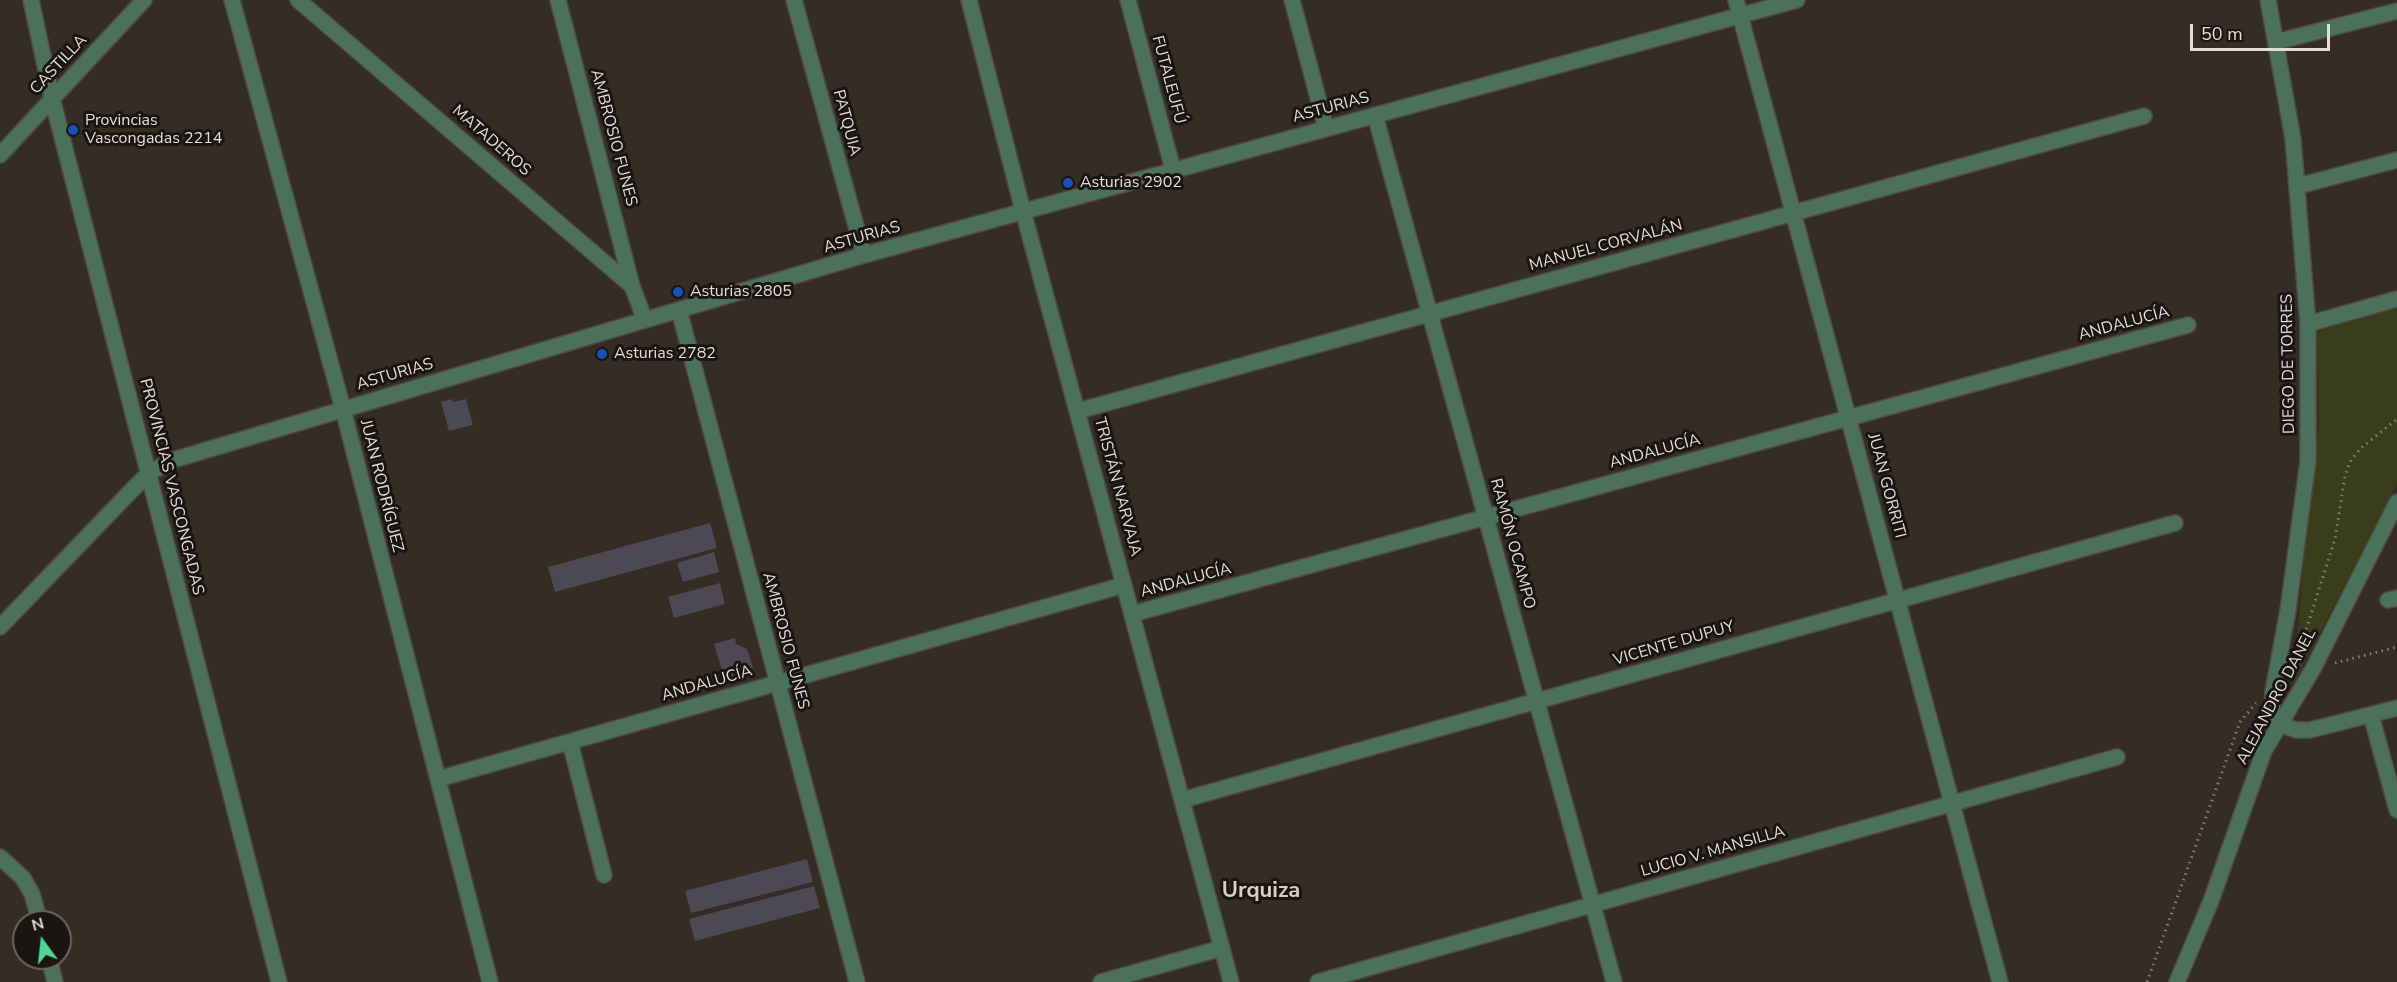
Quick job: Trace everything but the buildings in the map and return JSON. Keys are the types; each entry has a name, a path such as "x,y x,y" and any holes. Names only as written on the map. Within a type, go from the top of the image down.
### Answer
{"street":[{"name":"PROVINCIAS VASCONGADAS","path":"31,0 52,98 279,982"},
{"name":"CASTILLA","path":"0,154 144,0"},
{"name":"JUAN RODRÍGUEZ","path":"232,0 343,410 490,982"},
{"name":"MATADEROS","path":"298,0 632,286 645,320"},
{"name":"AMBROSIO FUNES","path":"558,0 632,286"},
{"name":"PATQUIA","path":"794,0 864,255"},
{"name":"TRISTÁN NARVAJA","path":"969,0 1023,211 1231,982"},
{"name":"FUTALEUFÚ","path":"1128,0 1173,170"},
{"path":"1292,0 1326,128"},
{"name":"JUAN GORRITI","path":"1736,0 2000,982"},
{"name":"ASTURIAS","path":"0,627 149,473 173,460 864,255 1797,0"},
{"name":"DIEGO DE TORRES","path":"2268,0 2293,140 2308,324 2308,461 2288,610 2271,707 2272,716 2279,724"},
{"path":"2276,42 2397,11"},
{"name":"RAMÓN OCAMPO","path":"1375,115 1614,982"},
{"name":"MANUEL CORVALÁN","path":"1078,411 2144,116"},
{"path":"2298,186 2397,160"},
{"path":"2308,324 2397,299"},
{"name":"AMBROSIO FUNES","path":"679,310 857,982"},
{"name":"ANDALUCÍA","path":"1132,614 2188,325"},
{"name":"ALEJANDRO DANEL","path":"2177,982 2211,901 2257,768 2279,724 2313,669 2396,507"},
{"name":"VICENTE DUPUY","path":"1182,800 2175,523"},
{"name":"ANDALUCÍA","path":"438,779 1124,585"},
{"path":"2279,724 2296,730 2310,730 2397,708"},
{"path":"2371,715 2397,810"},
{"path":"570,742 604,875"},
{"name":"LUCIO V. MANSILLA","path":"1318,982 2117,758"},
{"path":"0,857 23,878 32,894 36,910"},
{"path":"1101,982 1222,948"}],"path":[{"path":"2313,669 2397,647"}],"green space":[{"path":"2397,304 2397,483 2294,683 2305,541 2319,425 2317,332"}],"place":[{"name":"Provincias Vascongadas 2214","path":"73,130"},
{"name":"Asturias 2902","path":"1068,183"},
{"name":"Asturias 2805","path":"678,292"},
{"name":"Asturias 2782","path":"602,354"}],"district":[{"name":"Urquiza","path":"1261,892"}]}
